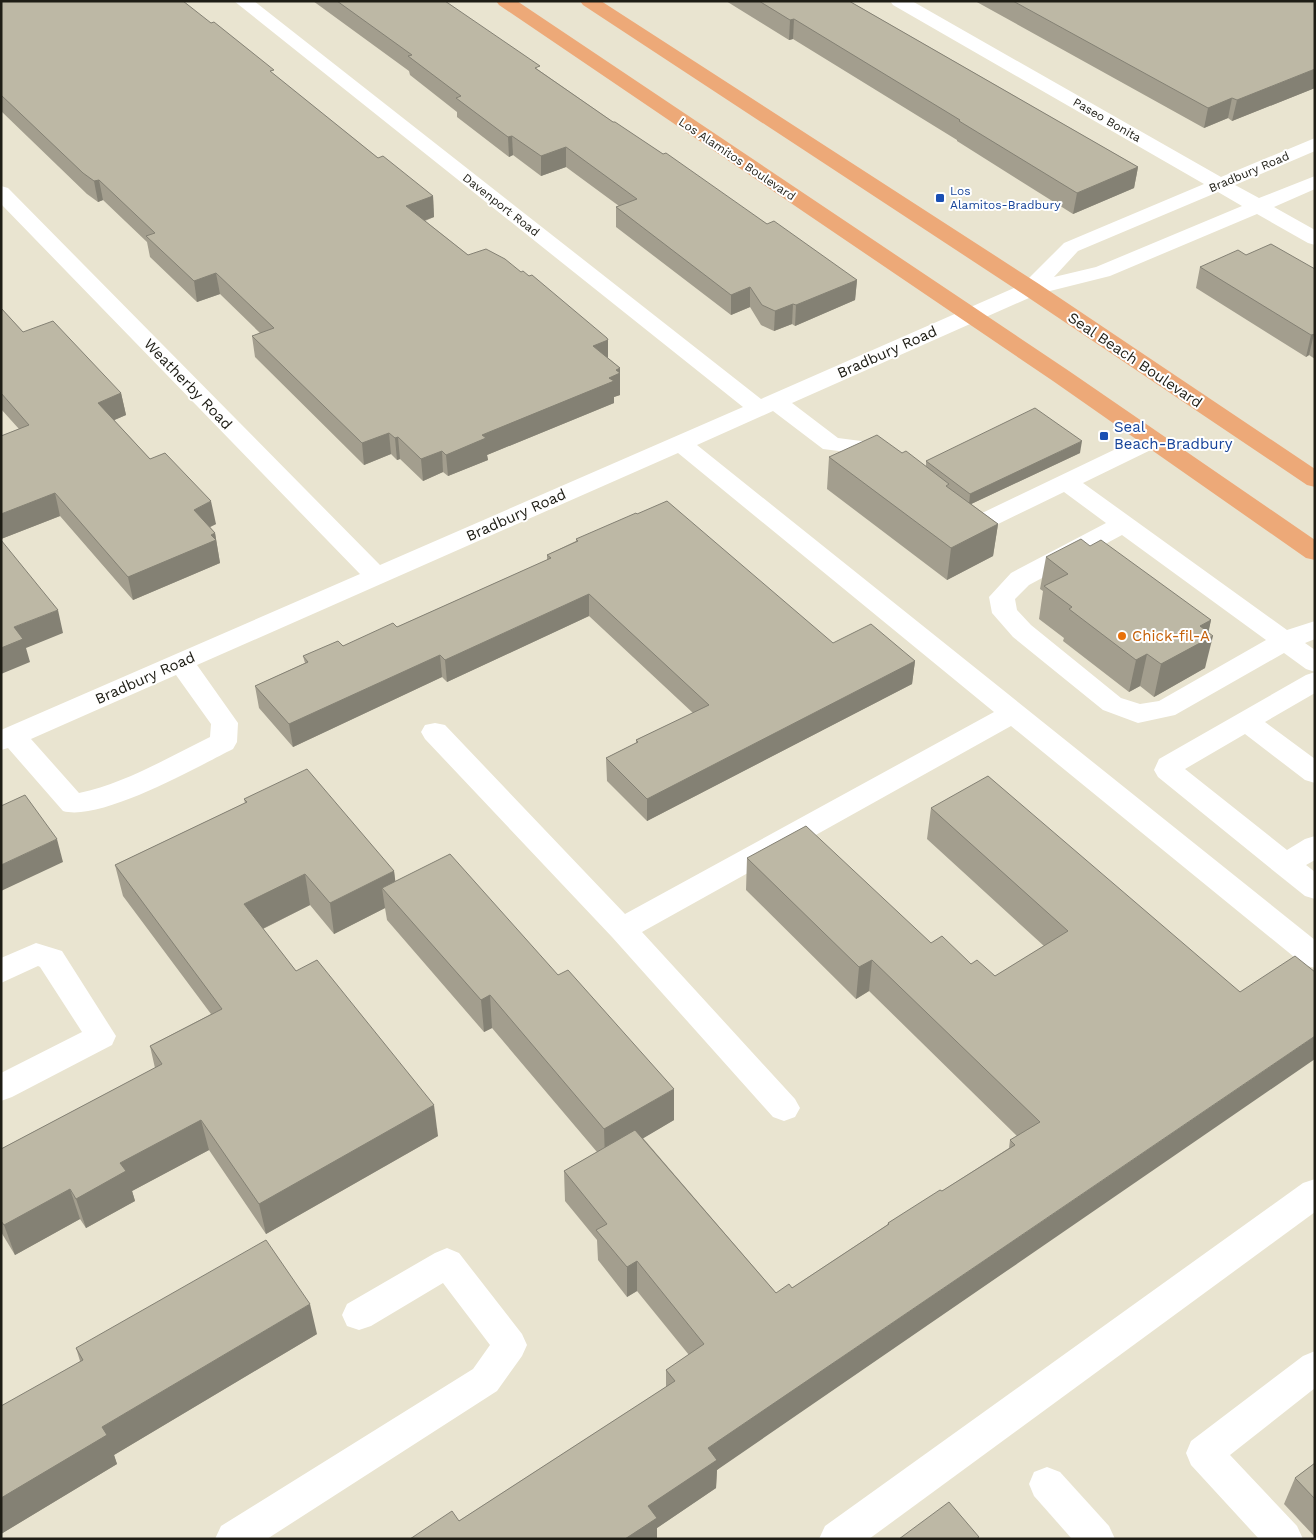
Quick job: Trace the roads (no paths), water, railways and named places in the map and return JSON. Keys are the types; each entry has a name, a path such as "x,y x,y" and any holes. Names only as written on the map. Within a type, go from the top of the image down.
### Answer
{"main road":[{"name":"Los Alamitos Boulevard","path":"505,1 969,316"},
{"path":"589,1 1031,289"},
{"name":"Seal Beach Boulevard","path":"1031,289 1315,480"},
{"path":"969,316 1315,552"}],"street":[{"name":"Davenport Road","path":"243,1 767,405 831,444 876,449 906,472"},
{"name":"Paseo Bonita","path":"899,1 1315,239"},
{"name":"Bradbury Road","path":"1031,289 1071,247 1315,144"},
{"name":"Bradbury Road","path":"7,738 1031,289 1103,272 1315,182"},
{"name":"Weatherby Road","path":"1,192 376,576"},
{"path":"936,494 965,517 975,522 985,521 1153,440"},
{"path":"680,443 1315,957"},
{"path":"1066,482 1315,663"},
{"path":"1123,524 1020,579 1002,597 1005,612 1022,631 1112,704 1138,714 1166,709 1285,641 1315,629"},
{"path":"7,738 74,804 98,800 126,790 223,742 225,723 181,662"},
{"path":"1315,681 1169,766 1168,770 1315,888"},
{"path":"622,929 1013,713"},
{"path":"1246,721 1315,774"},
{"path":"435,732 622,929 784,1108"},
{"path":"1285,865 1315,846"},
{"path":"1,971 36,954 51,959 101,1036 1,1088"},
{"path":"838,1539 1315,1193"},
{"path":"234,1539 485,1380 510,1345 447,1264 359,1315"},
{"path":"1284,1539 1204,1453 1315,1367"},
{"path":"1047,1484 1096,1539"}],"place":[{"name":"Los Alamitos-Bradbury","path":"940,198"},
{"name":"Seal Beach-Bradbury","path":"1104,436"},
{"name":"Chick-fil-A","path":"1122,636"}]}
